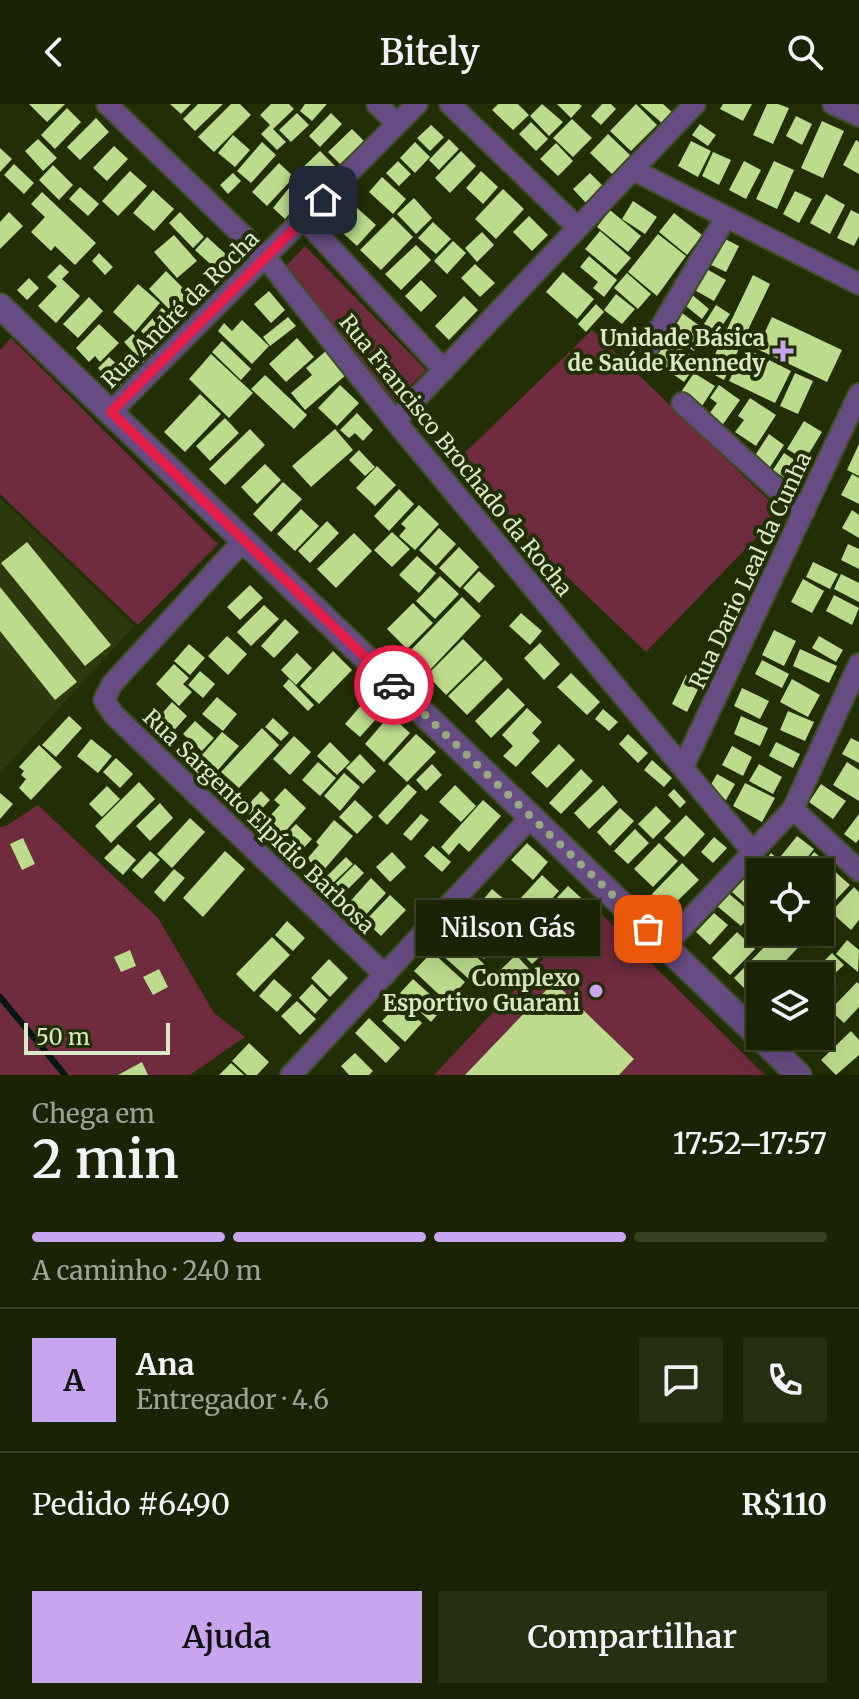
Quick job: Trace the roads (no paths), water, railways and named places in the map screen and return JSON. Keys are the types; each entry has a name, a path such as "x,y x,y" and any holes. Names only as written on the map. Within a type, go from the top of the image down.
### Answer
{"street":[{"name":"Rua Francisco Brochado da Rocha","path":"107,104 266,258 395,421 752,851"},
{"path":"377,104 397,124"},
{"name":"Rua André da Rocha","path":"111,412 417,104"},
{"path":"450,104 578,228"},
{"path":"395,421 695,104"},
{"path":"833,104 859,116"},
{"path":"633,170 859,284"},
{"path":"650,345 726,217"},
{"name":"Rua Francisco Brochado da Rocha","path":"304,219 444,370"},
{"path":"2,312 111,412 799,1075"},
{"name":"Rua Dario Leal da Cunha","path":"683,767 859,394"},
{"path":"682,403 790,501 805,510"},
{"name":"Rua Sargento Elpídio Barbosa","path":"244,540 112,684 104,700 114,715 385,975"},
{"path":"665,946 793,809 859,664"},
{"path":"793,809 859,871"},
{"path":"291,1075 531,817"}],"waterway":[{"path":"0,997 65,1075"}],"place":[{"name":"Unidade Básica de Saúde Kennedy","path":"783,351"},
{"name":"Nilson Gás","path":"648,929"},
{"name":"Complexo Esportivo Guarani","path":"596,991"}]}
